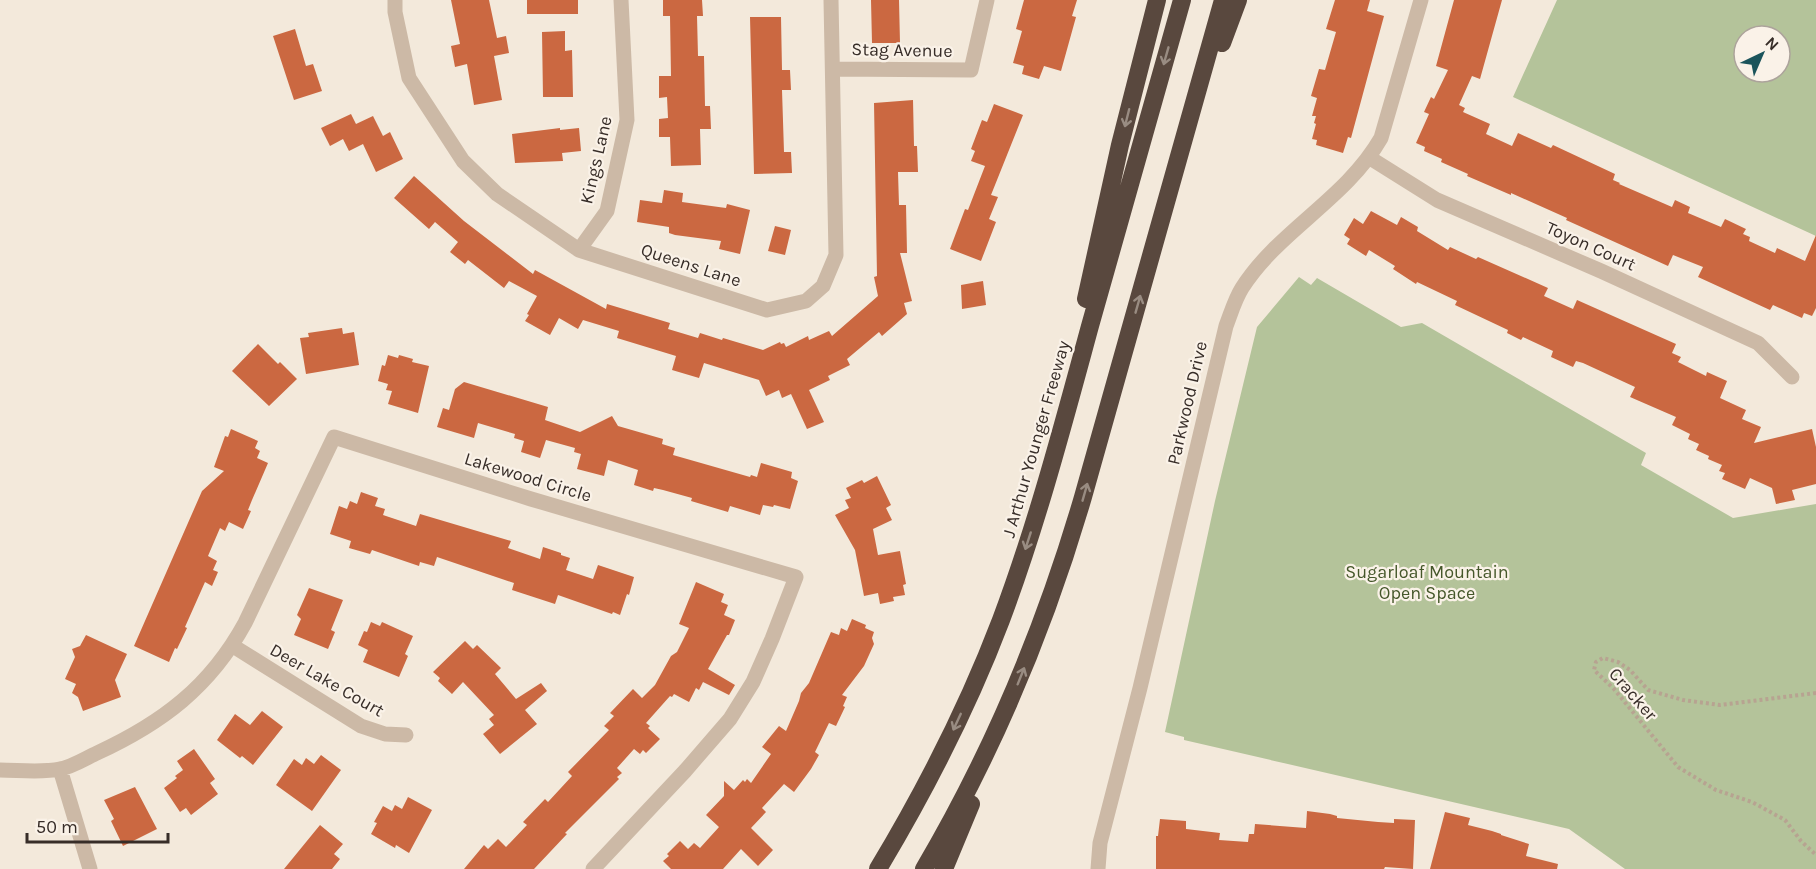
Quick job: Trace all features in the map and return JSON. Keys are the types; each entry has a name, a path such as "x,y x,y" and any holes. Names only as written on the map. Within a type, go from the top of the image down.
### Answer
{"highway":[{"path":"1052,465 1109,192 1157,0"},
{"name":"J Arthur Younger Freeway","path":"878,869 915,805 952,733 986,658 1018,572 1052,465 1182,0"},
{"path":"944,869 960,834 998,729 1045,615 1072,537 1223,0"},
{"path":"1184,140 1238,0"},
{"path":"924,869 961,804 998,729"},
{"path":"868,869 915,805"}],"street":[{"name":"Queens Lane","path":"395,0 395,12 409,78 463,160 497,194 579,250 767,310 806,301 823,286 836,255 831,0"},
{"name":"Kings Lane","path":"579,250 607,211 627,120 621,0"},
{"name":"Stag Avenue","path":"833,69 971,70 987,0"},
{"name":"Parkwood Drive","path":"1098,869 1100,843 1140,688 1226,326 1242,288 1264,260 1337,193 1370,158 1381,138 1421,0"},
{"name":"Toyon Court","path":"1370,158 1437,200 1601,271 1758,343 1792,377"},
{"name":"Lakewood Circle","path":"0,770 60,770 132,737 166,714 200,685 232,646 334,437 531,499 796,577 753,682 730,719 685,771 593,869"},
{"name":"Deer Lake Court","path":"232,646 361,726 385,734 406,735"},
{"path":"60,770 90,869"}],"path":[{"name":"Cracker","path":"1816,693 1720,705 1683,700 1648,690 1630,669 1618,662 1603,658 1596,662 1594,670 1614,689 1678,767 1716,790 1752,802 1785,820 1801,841 1816,855"}],"green space":[{"path":"1557,0 1816,0 1816,236 1513,97"},
{"name":"Sugarloaf Mountain Open Space","path":"1299,277 1311,285 1317,278 1401,327 1422,323 1646,453 1641,465 1733,518 1816,504 1816,869 1625,869 1569,829 1184,740 1184,737 1165,732 1215,501 1257,327"}],"building":[{"path":"451,0 489,0 497,38 506,36 509,53 494,56 502,100 474,105 467,64 455,67 451,46 460,44"},
{"path":"527,0 578,0 578,14 527,14"},
{"path":"663,0 702,0 703,16 697,16 698,56 704,56 705,106 710,106 711,129 700,129 701,165 671,166 670,137 659,137 659,119 668,118 667,97 659,98 659,76 671,76 670,16 663,16"},
{"path":"871,0 899,0 900,43 872,43"},
{"path":"1024,0 1077,0 1072,16 1076,17 1061,71 1044,66 1039,79 1022,74 1024,66 1013,63 1022,31 1016,29"},
{"path":"1335,0 1370,0 1367,11 1384,16 1351,138 1348,137 1343,153 1316,145 1317,140 1312,139 1316,116 1312,116 1317,98 1311,96 1319,69 1325,70 1336,32 1326,29"},
{"path":"1454,0 1502,0 1480,79 1472,76 1459,105 1465,108 1463,112 1490,124 1486,134 1512,146 1518,133 1551,148 1553,145 1615,174 1613,180 1619,184 1672,207 1675,200 1690,207 1688,213 1721,227 1725,219 1746,229 1743,234 1750,237 1749,241 1775,253 1777,248 1805,261 1816,235 1816,308 1812,316 1804,313 1802,318 1773,305 1770,310 1698,277 1703,267 1673,255 1668,266 1566,220 1567,218 1467,176 1468,174 1441,162 1442,159 1424,151 1425,147 1416,143 1429,114 1424,112 1431,97 1434,99 1448,70 1436,66"},
{"path":"750,17 781,17 782,70 790,70 791,90 782,90 784,152 791,152 792,173 754,174"},
{"path":"295,29 306,66 313,64 322,91 294,100 273,36"},
{"path":"565,31 565,51 572,50 573,97 543,97 542,32"},
{"path":"913,100 914,146 917,146 918,172 898,172 899,205 906,205 907,253 900,253 912,301 904,303 907,314 882,336 879,332 847,359 850,365 828,376 830,380 809,390 824,422 807,429 791,394 782,398 779,390 766,396 759,380 704,363 699,378 672,370 676,356 617,338 619,331 583,320 578,329 559,318 550,335 525,321 537,296 509,281 504,288 468,260 465,264 450,252 458,242 435,222 429,229 394,198 414,176 464,221 533,274 535,270 606,309 607,304 670,323 668,329 698,338 700,333 763,350 780,342 786,347 808,336 809,340 829,331 832,336 878,296 874,277 877,276 874,103"},
{"path":"994,104 1023,115 991,195 998,197 989,219 996,222 981,261 950,249 985,166 971,161 975,151 971,149 982,120 987,122"},
{"path":"351,114 356,124 373,116 383,136 390,132 403,159 376,172 363,144 349,151 343,139 330,146 321,128"},
{"path":"560,128 560,130 579,128 581,151 562,153 563,161 515,163 512,134"},
{"path":"664,190 683,193 682,202 726,208 727,204 750,210 740,254 719,249 721,241 675,235 669,233 669,227 637,222 640,200 662,203"},
{"path":"1371,211 1397,225 1401,217 1418,227 1417,231 1448,250 1450,247 1476,259 1478,257 1548,288 1544,296 1573,309 1577,300 1676,344 1672,353 1681,357 1678,362 1706,376 1707,372 1727,381 1720,398 1746,410 1742,419 1761,427 1754,443 1812,429 1816,447 1816,484 1792,490 1795,500 1776,504 1772,488 1750,478 1745,489 1722,479 1725,473 1719,471 1722,465 1696,450 1699,444 1688,439 1690,434 1672,425 1676,417 1630,397 1635,387 1583,363 1576,361 1573,367 1551,357 1553,351 1523,337 1521,340 1507,333 1508,330 1455,305 1457,301 1417,282 1416,284 1393,269 1395,266 1369,250 1366,256 1347,244 1350,239 1344,235 1354,218 1363,224"},
{"path":"775,226 791,230 785,255 768,251"},
{"path":"983,281 986,305 962,309 961,285"},
{"path":"342,328 343,334 354,332 359,365 306,374 300,338 309,337 308,333"},
{"path":"258,344 297,379 269,406 232,371"},
{"path":"388,355 398,358 399,355 413,359 412,362 429,366 418,413 388,404 392,391 386,390 388,384 378,381 382,365 385,366"},
{"path":"464,382 548,407 545,420 580,432 612,416 618,426 663,439 662,444 675,448 673,455 750,477 751,475 757,477 761,463 792,472 791,478 798,481 790,509 763,505 760,515 730,506 728,512 691,501 692,498 634,485 638,470 608,460 604,476 577,469 581,454 574,452 575,448 546,440 540,458 521,452 524,441 514,438 515,434 478,423 474,438 437,427 443,408 449,410 455,389"},
{"path":"231,429 258,441 255,448 260,451 257,458 268,463 248,510 251,511 243,529 229,522 225,531 220,528 208,556 217,561 213,570 218,572 212,586 205,582 185,627 187,628 169,662 134,646 202,491 224,471 214,467 225,436 228,437"},
{"path":"877,476 891,505 886,508 892,520 873,529 878,555 900,551 906,584 903,585 905,595 893,597 894,601 880,604 878,593 864,596 855,550 835,515 849,508 845,500 851,498 846,488 862,480 864,483"},
{"path":"361,492 378,498 375,506 385,509 383,515 416,526 420,514 511,541 508,548 540,559 543,547 561,553 570,558 566,570 593,579 598,565 634,577 629,595 627,594 620,615 613,612 612,614 558,595 555,604 512,590 514,583 437,557 434,566 420,562 419,566 372,550 370,554 349,548 351,541 330,534 339,506 347,509 350,501 357,504"},
{"path":"696,582 724,594 721,602 728,605 724,615 735,620 729,635 708,669 735,685 729,695 703,682 699,690 696,688 689,702 674,694 670,696 646,723 660,739 646,753 643,750 640,754 634,749 617,768 622,773 617,777 619,779 565,833 567,834 534,869 464,869 484,845 488,849 498,839 506,847 527,825 523,822 545,799 548,802 572,776 568,772 609,730 604,726 614,716 610,713 633,689 642,698 655,685 671,656 677,652 689,628 679,624"},
{"path":"309,588 343,600 331,630 335,632 328,649 294,635 301,619 297,615"},
{"path":"852,619 866,625 865,628 874,632 872,638 874,644 864,666 842,695 847,697 843,706 845,707 836,726 829,723 815,752 819,755 811,769 794,792 784,784 762,808 766,812 751,828 773,850 758,866 741,849 723,869 671,869 663,861 680,841 688,849 694,843 700,848 719,827 706,815 724,796 724,781 734,790 743,780 745,782 747,779 751,783 771,754 762,747 779,726 786,731 801,693 809,683 831,632 839,635 841,628 847,631"},
{"path":"371,622 380,626 382,622 413,636 399,677 363,662 368,650 358,645"},
{"path":"86,635 127,654 115,680 121,697 83,711 78,697 72,693 76,684 65,679 75,657 72,649 80,646"},
{"path":"465,641 473,649 477,645 501,668 495,674 516,699 541,683 547,691 525,710 537,724 500,754 483,734 494,725 489,719 494,715 463,682 452,694 438,681 440,678 433,672"},
{"path":"262,711 283,727 253,765 217,740 235,714 250,725"},
{"path":"194,749 215,779 210,783 218,794 191,815 186,808 180,812 164,788 183,770 177,761"},
{"path":"321,755 341,770 312,811 276,785 294,759 302,765 306,758 314,764"},
{"path":"135,787 157,829 123,846 111,821 114,819 104,800"},
{"path":"408,797 432,810 409,853 371,834 377,823 374,822 383,806 392,811 395,805 402,809"},
{"path":"1307,811 1330,814 1337,818 1378,822 1394,823 1394,819 1415,820 1413,869 1385,867 1384,869 1156,869 1156,836 1158,836 1160,819 1186,821 1186,829 1220,833 1219,840 1248,842 1249,834 1254,834 1255,824 1306,828"},
{"path":"1445,812 1470,818 1468,825 1529,844 1526,856 1558,864 1557,869 1430,869"},
{"path":"320,825 343,844 334,854 340,859 332,869 284,869"}]}
